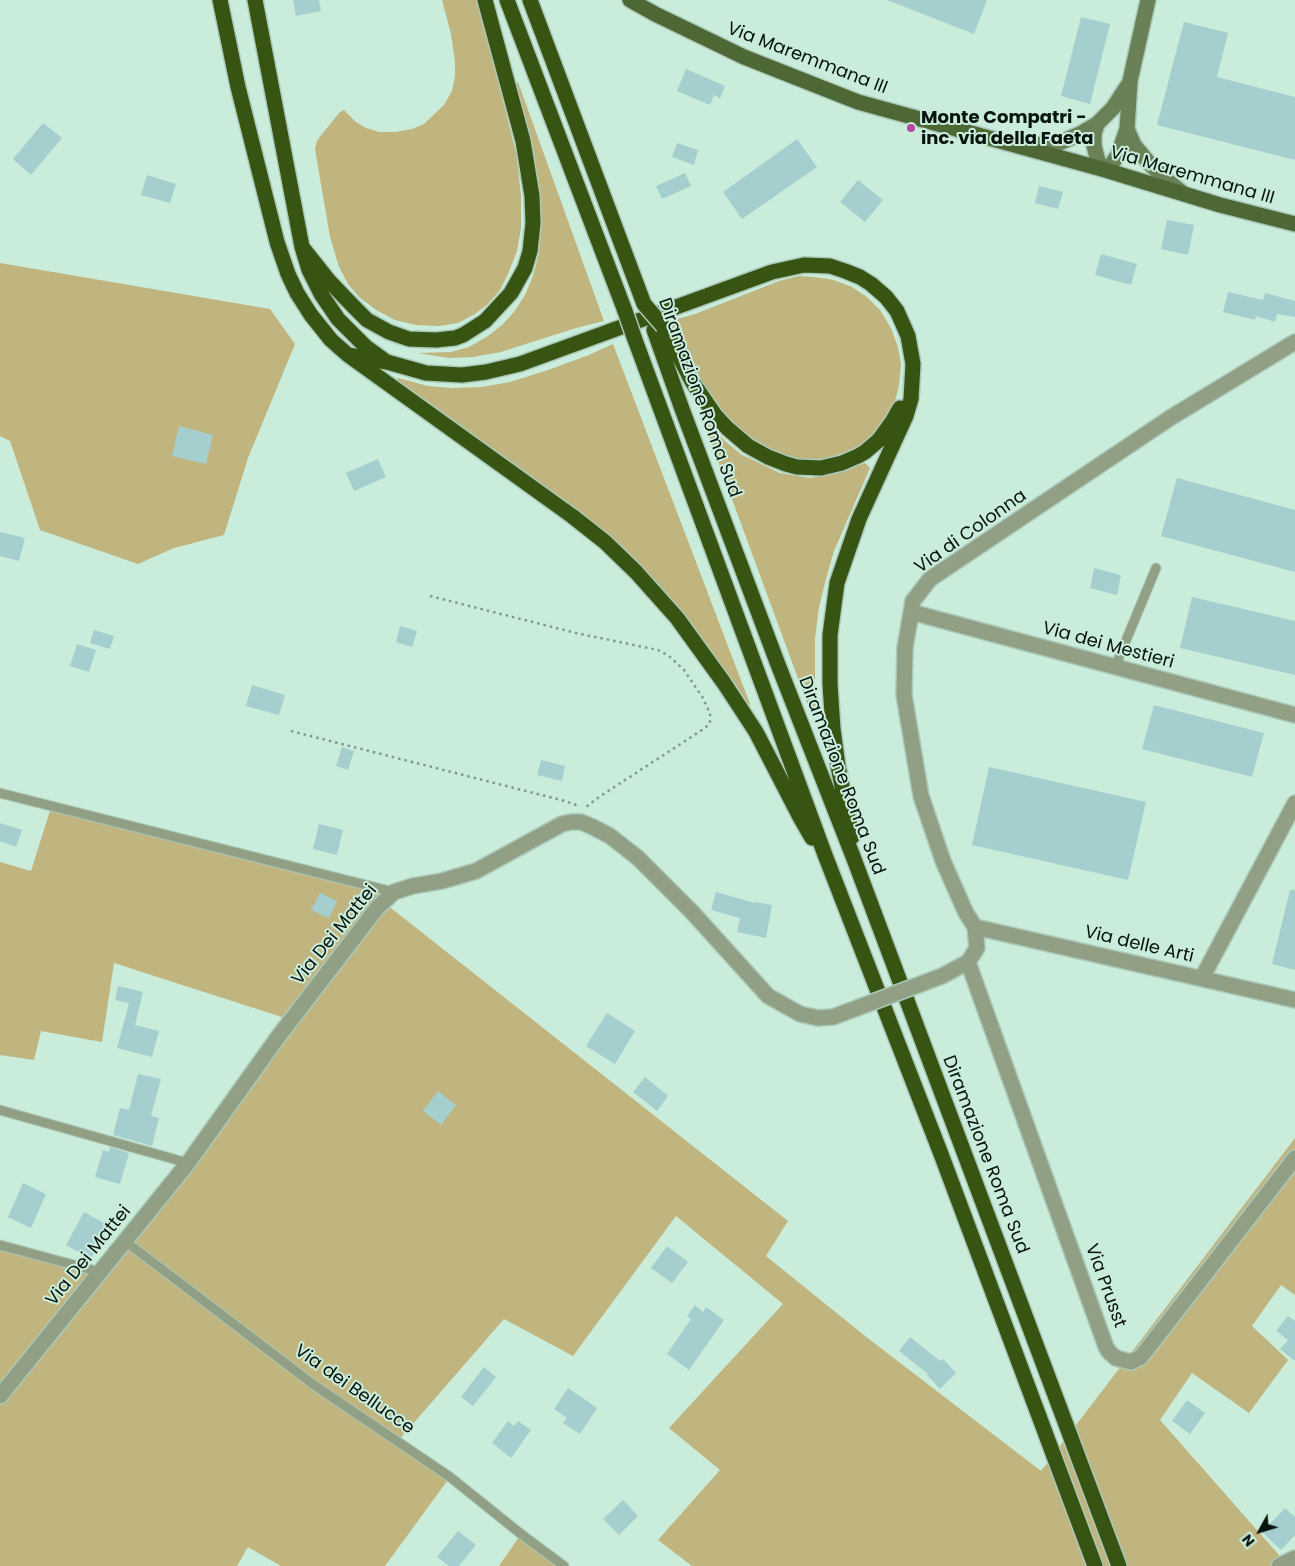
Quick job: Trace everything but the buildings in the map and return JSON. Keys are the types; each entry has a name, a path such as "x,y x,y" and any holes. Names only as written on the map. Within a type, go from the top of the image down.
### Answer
{"highway":[{"path":"220,0 243,110 277,242 288,274 311,315 331,340 348,355 578,520 605,542 636,572 678,618 720,676 756,732 806,828 825,855"},
{"path":"255,0 302,247 314,282 328,307 346,328 366,347 387,362"},
{"path":"302,247 329,281 367,320 389,332 409,339 436,340 463,335 485,321 510,293 521,277 530,251 533,223 532,196 523,141 485,0"},
{"path":"507,0 625,311 825,855 948,1173 1095,1566"},
{"name":"Diramazione Roma Sud","path":"530,0 644,304 658,328 682,409 770,644 854,859 1119,1566"},
{"path":"348,355 387,362 426,373 445,375 474,374 530,361 772,272 804,265 830,266 860,277 877,288 901,318 908,336 913,364 912,399 859,519 837,583 831,623 829,660 833,729 838,766 852,834 854,859"},
{"path":"658,328 715,415 727,428 748,446 768,458 797,467 821,468 842,463 865,452 887,431 912,388"}],"main road":[{"name":"Via Maremmana III","path":"630,0 737,53 858,102 1102,169 1237,210 1295,224"}],"street":[{"path":"1098,124 1094,134 1094,146 1102,169 1111,165 1118,155 1127,129 1130,81 1147,0"},
{"path":"1015,146 1058,142 1080,134 1098,124 1113,108 1130,81"},
{"path":"1127,129 1134,145 1149,164 1185,194"},
{"name":"Via di Colonna","path":"975,927 966,913 943,861 921,796 904,695 905,648 913,601 930,580 1170,418 1295,342"},
{"name":"Via dei Mestieri","path":"911,612 1295,715"},
{"path":"1202,978 1295,803"},
{"name":"Via Dei Mattei","path":"0,1396 188,1162 278,1037 377,908 394,892 476,871 562,824 580,822 610,836 638,858 692,912 768,996 800,1014 818,1018 833,1017 942,976 968,962"},
{"path":"968,962 977,948 975,927"},
{"name":"Via delle Arti","path":"975,927 1295,1000"},
{"name":"Via Prusst","path":"968,962 1106,1347 1116,1358 1131,1362 1141,1358 1295,1158"},
{"path":"1279,1566 1295,1558"}],"lane":[{"path":"1115,667 1156,568"},
{"path":"0,793 394,892"},
{"path":"0,1110 188,1162"},
{"name":"Via dei Bellucce","path":"125,1241 314,1385 450,1477 564,1566"},
{"path":"0,1245 100,1272"}],"path":[{"path":"291,731 565,800 585,809 599,797 710,723 710,714 703,698 684,670 669,656 658,650 576,633 430,596"}],"shaded area":[{"path":"442,0 478,0 517,157 521,196 521,228 517,251 508,274 500,290 488,304 458,323 439,326 416,325 395,320 376,310 359,297 348,284 339,267 330,237 315,149 317,141 322,134 340,112 344,110 356,122 366,128 379,132 395,132 412,129 424,124 444,105 452,91 455,62 451,34"},
{"path":"518,82 604,321 501,352 473,357 449,358 418,353 451,352 469,347 488,336 514,312 525,295 533,276 539,253 541,221 539,185 533,149 516,85"},
{"path":"0,263 270,309 295,344 248,458 224,535 174,548 138,564 40,530 10,441 0,436"},
{"path":"799,276 834,280 852,287 867,297 880,310 891,328 898,347 901,364 895,402 885,420 858,447 822,460 798,461 753,444 717,410 672,331 674,328 670,321 695,314 779,281"},
{"path":"613,344 750,704 749,707 747,707 673,604 396,383 398,378 428,386 452,388 482,387 510,382 589,355"},
{"path":"701,415 725,441 742,455 780,473 810,478 833,474 865,463 870,468 834,551 819,607 815,639 815,695 817,710 815,713 810,711"},
{"path":"53,801 380,890 382,901 788,1221 766,1256 865,1336 1041,1471 1295,1138 1295,1295 1281,1285 1252,1326 1288,1360 1249,1413 1192,1373 1160,1420 1286,1563 1279,1566 692,1566 658,1540 720,1470 669,1428 783,1304 676,1216 573,1356 504,1319 398,1441 450,1477 385,1566 281,1566 248,1547 237,1566 0,1566 0,1245 100,1272 291,1020 114,963 102,1042 41,1031 34,1060 0,1055 0,862 31,871"},
{"path":"521,1534 564,1566 499,1566"}],"place":[{"name":"Monte Compatri - inc. via della Faeta","path":"911,128"}]}
